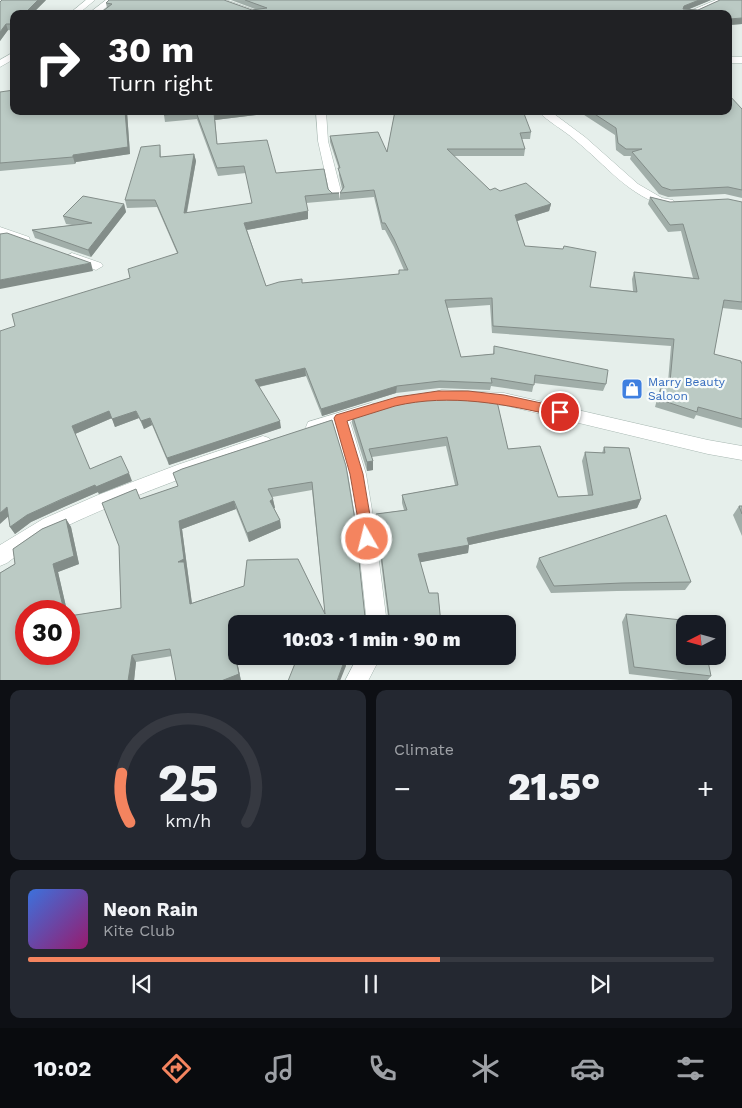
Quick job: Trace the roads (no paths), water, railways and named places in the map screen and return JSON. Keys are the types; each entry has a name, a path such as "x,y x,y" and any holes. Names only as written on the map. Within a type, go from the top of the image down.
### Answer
{"street":[{"path":"78,10 91,0"},
{"path":"97,10 111,0"},
{"path":"218,0 249,10"},
{"path":"697,10 722,0"},
{"path":"321,115 323,141 336,195"},
{"path":"548,115 580,138 607,164 649,197 667,203 683,202"},
{"path":"0,231 39,246"},
{"path":"64,254 96,266"},
{"path":"422,398 468,396 504,399 708,447 742,452"},
{"path":"303,431 387,404"},
{"path":"340,418 357,474 365,522 376,615"},
{"path":"0,557 40,530 76,513 178,471 276,440"},
{"path":"356,680 365,665"}],"place":[{"name":"Marry Beauty Saloon","path":"632,389"}]}
